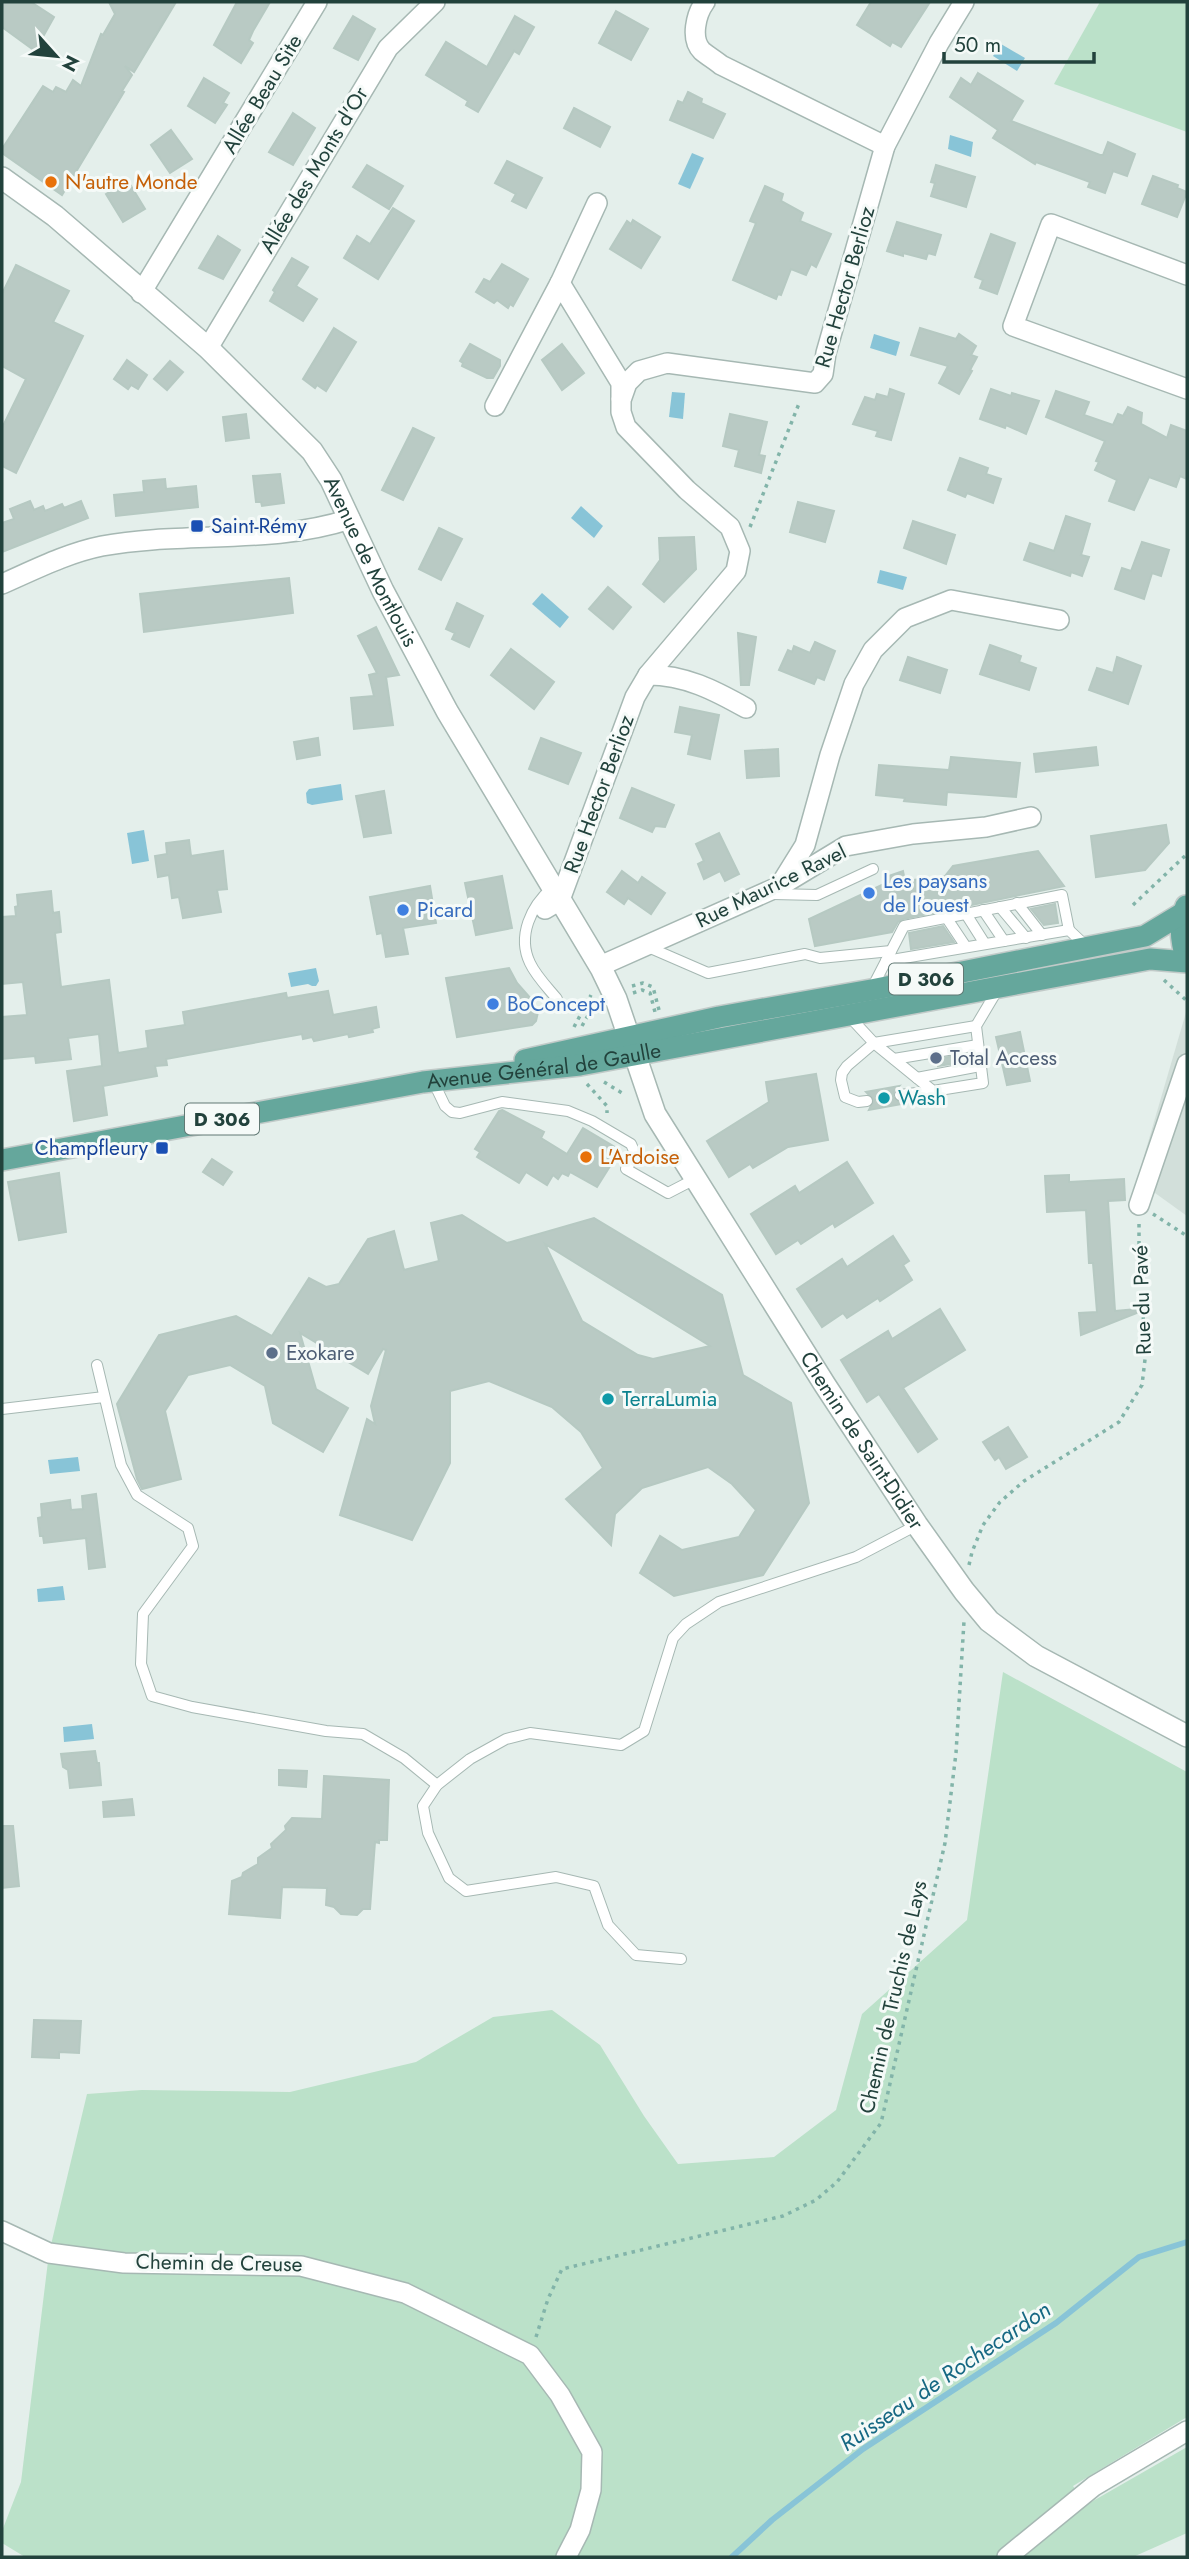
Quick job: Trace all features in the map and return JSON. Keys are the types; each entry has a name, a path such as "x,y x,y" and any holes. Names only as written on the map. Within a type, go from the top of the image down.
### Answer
{"main road":[{"name":"Avenue Général de Gaulle","path":"437,1080 580,1065 632,1045 663,1029 1145,936 1185,908"},
{"path":"1185,908 1181,938 1187,962"},
{"name":"Avenue Général de Gaulle","path":"663,1029 848,1014 1150,959 1187,962"},
{"name":"Avenue Général de Gaulle","path":"437,1080 577,1035 632,1045"},
{"name":"D 306","path":"2,1160 437,1080"}],"street":[{"name":"Allée Beau Site","path":"141,293 317,2"},
{"name":"Allée des Monts d'Or","path":"208,348 388,48 435,2"},
{"path":"705,2 700,8 695,31 699,48 721,65 885,146"},
{"name":"Rue Hector Berlioz","path":"621,400 627,383 639,371 667,363 815,383 823,373 826,353 885,146 939,43 964,2"},
{"name":"Avenue de Montlouis","path":"2,178 55,216 141,293 208,348 312,451 331,480 383,591 447,711 552,899 600,966 613,992 632,1045"},
{"path":"495,406 560,283 597,203"},
{"path":"1187,275 1051,224 1013,326 1187,389"},
{"path":"560,283 621,383 621,412 626,427 687,490 730,527 740,551"},
{"path":"2,583 64,558 101,547 195,537 310,531 350,519"},
{"name":"Rue Hector Berlioz","path":"552,899 635,697 648,675 736,571 740,551"},
{"path":"780,886 805,845 830,755 854,684 873,650 905,618 951,600 1059,620"},
{"path":"648,675 673,675 720,693 746,708"},
{"name":"Rue Maurice Ravel","path":"600,966 780,886 846,846 913,834 986,827 1031,817"},
{"name":"Chemin de Saint-Didier","path":"632,1045 655,1114 825,1385 964,1591 989,1622 1036,1656 1187,1736"},
{"path":"1139,1205 1187,1064"},
{"name":"Chemin de Creuse","path":"2,2231 49,2253 124,2263 301,2266 405,2293 530,2355 560,2395 592,2452 591,2490 580,2530 566,2557"},
{"path":"1007,2557 1094,2486 1187,2431"}],"lane":[{"path":"762,894 817,895 873,869"},
{"path":"871,990 904,926 946,917 1062,895 1069,930 1088,947"},
{"path":"552,899 539,899 529,917 525,932 529,962 557,999"},
{"path":"1017,903 1042,935"},
{"path":"1000,907 1026,937"},
{"path":"983,910 1004,941"},
{"path":"966,914 985,944"},
{"path":"946,917 966,947"},
{"path":"645,946 708,973 805,954 820,958 889,956 966,947 1069,930"},
{"path":"900,1095 982,1083 976,1026 1001,985"},
{"path":"848,1014 874,1043 933,1091"},
{"path":"867,1101 858,1102 845,1097 841,1080 847,1066 874,1043 976,1026"},
{"path":"894,1059 978,1045"},
{"path":"917,1078 981,1066"},
{"path":"437,1080 446,1106 452,1112 460,1113 502,1102 568,1111 631,1144 633,1157 626,1169 668,1193 695,1179"},
{"path":"97,1364 121,1465 137,1495 188,1528 192,1546 143,1614 141,1664 152,1696 219,1712 326,1731 363,1734 404,1758 437,1785"},
{"path":"2,1409 104,1397"},
{"path":"681,1959 636,1955 608,1925 594,1886 556,1877 466,1891 449,1878 428,1833 423,1806 437,1785 470,1759 506,1739 530,1733 621,1745 644,1731 673,1638 687,1624 719,1602 856,1557 917,1525"}],"path":[{"path":"740,551 807,383"},
{"path":"1133,905 1187,854"},
{"path":"1162,979 1187,1001"},
{"path":"629,987 643,983 653,987 663,1029"},
{"path":"577,1035 591,995"},
{"path":"577,1035 596,1002"},
{"path":"583,1080 609,1111 601,1126"},
{"path":"1139,1205 1187,1236"},
{"name":"Rue du Pavé","path":"964,1591 972,1552 984,1525 1000,1502 1024,1481 1119,1423 1143,1385 1146,1351 1139,1266 1139,1205"},
{"name":"Chemin de Truchis de Lays","path":"530,2355 548,2299 562,2269 783,2216 816,2200 837,2182 881,2123 944,1843 956,1753 964,1591"}],"shaded area":[{"path":"1187,1009 1187,1216 1137,1180"}],"green space":[{"path":"1100,2 1187,2 1187,132 1054,84"},
{"path":"1003,1672 1187,1772 1187,2417 1073,2486 1086,2505 1187,2447 1187,2533 1133,2557 25,2557 2,2543 2,2531 21,2482 49,2253 87,2094 142,2090 290,2092 416,2062 493,2017 552,2010 600,2045 644,2116 678,2164 774,2157 836,2110 862,2014 967,1920"}],"water":[{"path":"1001,44 1025,58 1017,71 993,56"},
{"path":"950,135 973,142 971,157 948,149"},
{"path":"692,153 704,158 690,189 678,184"},
{"path":"874,334 900,342 896,356 870,348"},
{"path":"672,392 685,393 683,419 669,417"},
{"path":"581,506 603,526 594,538 571,518"},
{"path":"880,570 907,577 903,590 877,583"},
{"path":"542,593 569,617 560,628 532,604"},
{"path":"341,784 343,800 312,805 307,803 306,793 309,789"},
{"path":"144,830 149,861 132,864 127,833"},
{"path":"316,968 319,981 316,986 308,984 291,987 288,973"},
{"path":"78,1457 80,1471 50,1474 48,1460"},
{"path":"63,1586 65,1600 38,1602 37,1589"},
{"path":"92,1724 94,1739 64,1742 63,1727"}],"building":[{"path":"2,2 31,2 54,17 35,51 2,27"},
{"path":"109,2 176,2 134,72 125,66 132,75 122,91 124,92 62,195 2,153 2,149 43,86 53,92 56,87 66,92 73,80 81,86 101,34 103,35 115,14"},
{"path":"237,2 270,2 253,31 249,40 253,43 241,63 214,45"},
{"path":"871,2 930,2 901,47 892,42 890,46 857,25"},
{"path":"616,11 648,29 631,60 599,43"},
{"path":"353,16 375,29 358,60 334,48"},
{"path":"515,16 534,27 519,54 514,51 478,112 466,105 468,101 426,75 446,42 487,67"},
{"path":"978,73 1023,101 1011,121 1100,155 1103,155 1108,142 1135,154 1127,176 1113,171 1105,193 1088,187 1090,182 1036,162 1035,164 993,138 998,130 950,97 961,78 971,85"},
{"path":"204,78 229,93 223,103 227,105 215,123 188,106"},
{"path":"688,92 702,99 701,103 725,114 713,138 670,120 678,101 683,103"},
{"path":"574,108 610,127 600,147 564,128"},
{"path":"293,113 315,128 293,165 269,152"},
{"path":"171,130 192,159 170,173 151,145"},
{"path":"507,161 542,178 526,208 512,201 516,194 495,183"},
{"path":"367,165 403,186 389,209 353,187"},
{"path":"936,165 975,177 966,207 931,196 935,183 931,182"},
{"path":"1153,176 1178,185 1177,188 1187,192 1177,217 1142,204"},
{"path":"128,181 145,209 123,222 106,194"},
{"path":"765,186 783,194 781,201 803,213 800,221 831,234 816,267 811,264 806,275 791,269 781,295 778,294 776,299 733,280 756,223 750,221"},
{"path":"393,208 414,221 378,279 344,258 357,236 370,244"},
{"path":"633,220 660,237 641,268 610,249 627,221 631,224"},
{"path":"897,222 941,235 935,255 928,253 926,259 887,251"},
{"path":"991,234 1015,243 997,294 980,288 983,280 975,277"},
{"path":"218,236 240,250 223,279 199,268"},
{"path":"292,258 308,267 296,286 317,299 303,321 270,301 275,292 273,290"},
{"path":"502,264 528,279 513,306 510,304 508,308 497,300 494,303 476,292 484,279 490,282"},
{"path":"16,265 69,291 53,322 83,336 16,473 2,466 2,428 26,379 2,366 2,294"},
{"path":"334,328 356,342 326,391 317,385 315,388 303,379"},
{"path":"920,328 956,339 959,334 976,346 971,355 977,357 959,394 939,383 948,366 911,355"},
{"path":"470,344 500,360 500,366 493,378 487,378 462,366 460,361"},
{"path":"562,344 584,373 562,390 542,360"},
{"path":"127,360 147,375 138,389 131,385 128,389 114,379"},
{"path":"170,361 183,372 167,390 154,379"},
{"path":"890,389 904,394 891,440 876,436 878,431 853,424 865,397 875,400 877,394 888,397"},
{"path":"991,389 1039,401 1026,434 1006,425 1005,428 980,419"},
{"path":"1056,391 1089,402 1084,415 1113,425 1118,414 1123,416 1128,407 1142,413 1141,424 1167,438 1171,425 1187,431 1187,479 1180,476 1176,487 1149,477 1134,510 1109,501 1117,480 1095,470 1105,441 1046,417"},
{"path":"246,414 249,438 226,441 223,417"},
{"path":"730,414 767,422 759,455 765,456 761,473 735,466 739,450 723,446"},
{"path":"413,428 434,438 403,500 382,490"},
{"path":"960,458 988,468 986,474 1001,479 993,503 967,493 965,497 948,490"},
{"path":"280,474 284,503 262,506 261,502 256,502 253,476"},
{"path":"165,479 166,489 196,486 198,507 116,516 114,495 144,492 143,481"},
{"path":"30,501 34,510 43,506 45,511 62,504 64,508 81,501 88,518 2,552 2,523 14,519 10,509"},
{"path":"798,502 834,511 825,542 790,532"},
{"path":"1066,516 1090,524 1081,555 1089,557 1082,576 1071,572 1070,576 1024,560 1030,543 1054,551"},
{"path":"913,521 955,535 946,564 904,548"},
{"path":"439,528 462,539 441,580 419,569"},
{"path":"694,537 696,569 664,602 643,584 660,560 659,538"},
{"path":"1142,542 1169,550 1161,576 1152,573 1144,599 1115,589 1122,568 1131,571"},
{"path":"289,578 293,613 144,632 140,594"},
{"path":"608,587 631,607 613,629 589,609"},
{"path":"457,603 483,616 469,647 452,639 455,633 446,629"},
{"path":"376,627 399,675 386,677 393,725 354,729 351,698 374,696 369,675 377,673 358,636"},
{"path":"738,633 756,637 749,685 741,685"},
{"path":"815,642 835,651 824,680 817,677 814,684 779,670 788,650 792,652 794,646 810,653"},
{"path":"990,645 1021,656 1019,662 1036,668 1029,690 980,674"},
{"path":"511,649 554,682 534,709 491,675"},
{"path":"908,657 947,670 940,693 900,680"},
{"path":"1117,657 1141,666 1128,704 1089,690 1097,668 1113,673"},
{"path":"680,707 719,715 710,759 688,754 692,735 675,732"},
{"path":"318,738 320,755 297,759 294,742"},
{"path":"541,738 581,753 568,784 529,769"},
{"path":"1096,747 1098,765 1036,772 1034,754"},
{"path":"778,749 779,776 747,778 745,751"},
{"path":"951,757 1020,763 1016,797 947,792 946,805 876,795 879,765 949,770"},
{"path":"632,788 674,805 665,827 655,826 652,832 620,818"},
{"path":"384,791 391,833 364,837 356,796"},
{"path":"1166,825 1169,843 1145,870 1096,877 1091,836"},
{"path":"719,833 739,874 725,881 720,871 704,879 698,864 704,861 696,844"},
{"path":"189,840 191,856 223,851 227,889 217,890 221,912 183,918 179,897 172,898 169,875 158,877 155,856 167,854 166,843"},
{"path":"1038,851 1064,886 903,919 892,932 815,946 809,919 884,884 883,878 903,871 905,881 945,876 953,866"},
{"path":"622,871 638,883 642,877 665,893 651,914 628,898 624,904 607,892"},
{"path":"502,876 512,928 476,935 465,883"},
{"name":"Picard","path":"430,886 436,923 403,928 408,954 386,957 382,933 377,934 370,897"},
{"path":"51,891 53,913 59,912 61,932 55,933 61,987 109,980 118,1053 148,1048 146,1031 185,1025 183,1012 286,993 287,998 328,991 333,1015 376,1007 379,1027 372,1029 373,1032 349,1037 348,1034 314,1041 312,1037 303,1039 302,1034 166,1059 167,1065 155,1066 157,1076 103,1086 107,1115 74,1121 67,1071 102,1066 99,1034 68,1038 71,1059 36,1063 35,1056 2,1059 2,1017 27,1015 23,982 2,984 2,917 16,916 17,895"},
{"path":"1055,904 1058,923 1044,925 1031,909"},
{"path":"943,926 954,942 911,949 909,933"},
{"name":"BoConcept","path":"509,968 517,983 533,1001 538,1012 536,1021 532,1025 457,1037 446,978"},
{"path":"1020,1032 1030,1081 1007,1085 996,1037"},
{"path":"961,1055 962,1062 938,1066 937,1059"},
{"path":"816,1074 828,1140 788,1147 753,1168 750,1164 729,1177 707,1141 769,1102 766,1082"},
{"name":"Wash","path":"899,1086 893,1097 902,1104 869,1110 874,1100 866,1092"},
{"path":"502,1110 544,1132 541,1138 567,1154 583,1128 615,1147 612,1152 617,1155 597,1187 570,1172 568,1176 562,1173 558,1179 553,1175 547,1185 526,1172 519,1183 477,1157 480,1152 475,1149"},
{"path":"212,1159 232,1172 223,1185 203,1172"},
{"path":"847,1162 873,1203 835,1227 833,1223 801,1244 798,1240 776,1254 751,1214 795,1186 799,1193"},
{"path":"59,1173 66,1232 19,1240 8,1182"},
{"path":"1069,1175 1069,1182 1124,1179 1125,1200 1108,1201 1115,1311 1136,1309 1137,1313 1081,1335 1079,1313 1097,1312 1093,1263 1089,1263 1086,1210 1047,1212 1045,1176"},
{"path":"462,1215 507,1243 594,1218 722,1295 743,1375 791,1403 809,1503 763,1575 674,1596 640,1573 660,1536 682,1550 739,1537 756,1510 732,1484 708,1467 642,1488 615,1514 611,1545 566,1499 603,1468 581,1432 552,1407 489,1381 450,1391 450,1463 412,1540 340,1515 367,1419 375,1424 371,1406 386,1350 383,1349 368,1374 300,1333 316,1389 348,1408 323,1452 273,1423 265,1386 230,1365 188,1375 165,1411 181,1479 142,1489 117,1404 159,1335 236,1316 272,1336 309,1278 326,1287 339,1284 368,1239 394,1231 404,1270 439,1261 431,1223","holes":["545,1244 710,1346 653,1359 638,1355 582,1321"]},
{"path":"893,1236 909,1261 903,1265 912,1280 880,1301 878,1298 847,1318 843,1313 822,1327 797,1289 842,1259 847,1267"},
{"path":"940,1309 965,1350 903,1388 937,1439 918,1452 879,1394 867,1402 841,1360 888,1331 892,1339"},
{"path":"1008,1427 1027,1457 1006,1469 999,1457 995,1460 983,1442"},
{"path":"96,1494 105,1567 89,1569 86,1538 44,1543 43,1536 40,1536 38,1518 42,1517 41,1504 70,1500 71,1510 83,1509 82,1496"},
{"path":"95,1751 101,1785 70,1788 68,1770 63,1767 61,1754"},
{"path":"279,1770 307,1771 306,1787 279,1785"},
{"path":"324,1776 389,1780 387,1840 375,1842 370,1909 363,1909 357,1915 341,1914 334,1907 326,1905 327,1888 282,1887 280,1918 229,1914 232,1881 242,1877 243,1873 258,1864 258,1858 272,1848 271,1844 286,1830 285,1826 292,1818 322,1819"},
{"path":"132,1799 134,1815 104,1817 103,1802"},
{"path":"2,1826 13,1826 19,1886 2,1888"},
{"path":"34,2020 81,2021 79,2053 59,2052 59,2058 32,2057"}],"waterway":[{"name":"Ruisseau de Rochecardon","path":"732,2557 772,2520 863,2449 1056,2323 1139,2257 1187,2242"}],"place":[{"name":"N'autre Monde","path":"51,182"},
{"name":"Saint-Rémy","path":"197,526"},
{"name":"Les paysans de l’ouest","path":"869,893"},
{"name":"Picard","path":"403,910"},
{"name":"BoConcept","path":"493,1004"},
{"name":"Total Access","path":"936,1058"},
{"name":"Wash","path":"884,1098"},
{"name":"Champfleury","path":"162,1148"},
{"name":"L'Ardoise","path":"586,1157"},
{"name":"Exokare","path":"272,1353"},
{"name":"TerraLumia","path":"608,1399"}]}
